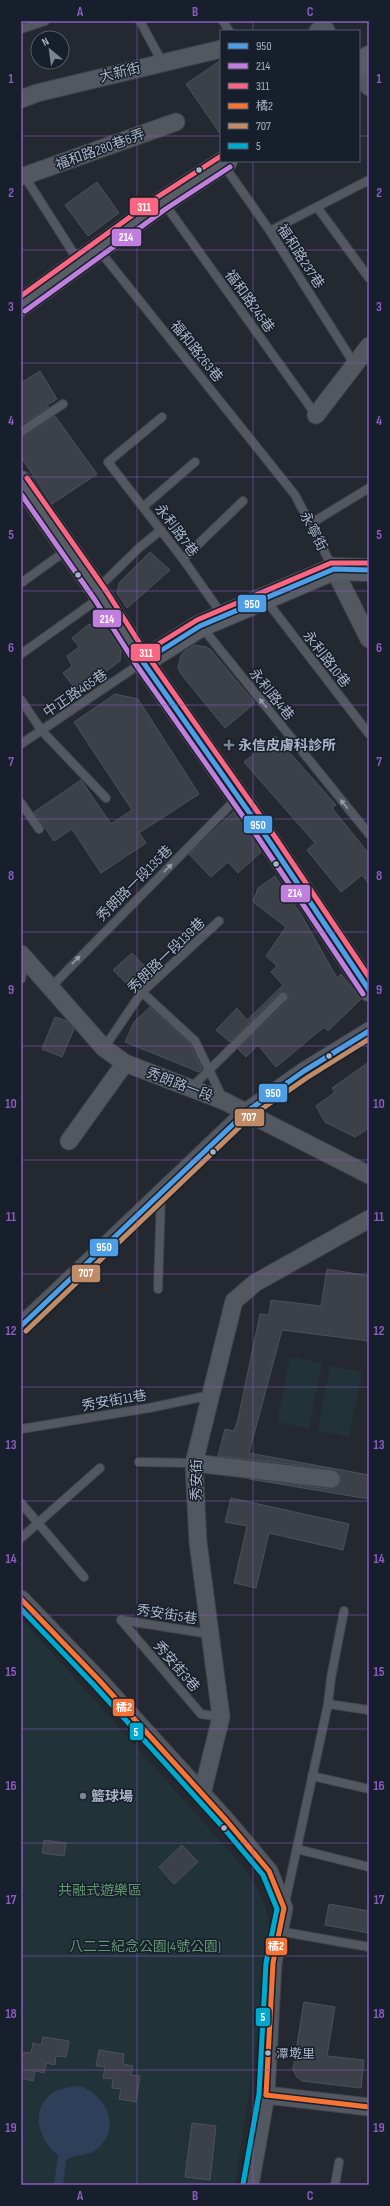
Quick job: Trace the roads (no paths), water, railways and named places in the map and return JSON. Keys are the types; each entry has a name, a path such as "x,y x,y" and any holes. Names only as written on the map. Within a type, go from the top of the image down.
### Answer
{"street":[{"name":"大新街","path":"21,100 37,93 220,49"},
{"path":"360,63 369,57"},
{"path":"360,76 369,87"},
{"name":"福和路280巷6弄","path":"23,173 176,122"},
{"path":"21,305 163,202 224,162"},
{"path":"316,415 369,346"},
{"path":"22,487 99,593 143,662 239,797 369,990"},
{"path":"143,662 200,626 334,569 369,570"},
{"name":"永寧街","path":"334,569 369,639"},
{"name":"秀朗路一段","path":"23,957 104,1048 125,1063 224,1101 369,1175"},
{"path":"21,1326 246,1112 304,1071 369,1031"},
{"path":"69,1141 125,1063"},
{"name":"秀安街","path":"202,1794 221,1716 198,1542 194,1463 234,1301 254,1283 369,1219"},
{"path":"194,1463 331,1479"},
{"path":"21,1599 98,1679 269,1871 284,1908 278,1931 274,1963 266,2095 250,2185"},
{"path":"266,2095 369,2107"}],"lane":[{"path":"21,29 46,21"},
{"path":"140,21 162,62"},
{"path":"223,21 228,30"},
{"name":"福和路237巷","path":"224,162 270,231 355,365"},
{"path":"23,173 79,263"},
{"path":"270,231 317,207 368,184"},
{"name":"福和路245巷","path":"163,202 316,415"},
{"path":"317,207 369,278"},
{"name":"福和路263巷","path":"99,249 274,470"},
{"path":"21,432 63,404"},
{"name":"永利路7巷","path":"162,417 108,462 183,559 224,616"},
{"path":"143,507 195,462"},
{"name":"永寧街","path":"274,470 295,495 334,569"},
{"path":"310,524 369,488"},
{"path":"183,559 243,501"},
{"path":"21,654 99,593 140,547 161,530"},
{"path":"21,583 68,550"},
{"name":"永利路10巷","path":"265,598 369,734"},
{"name":"永利路4巷","path":"200,626 369,834"},
{"name":"中正路465巷","path":"21,744 143,662"},
{"path":"21,700 42,730 106,798"},
{"name":"秀朗路一段135巷","path":"50,989 239,797"},
{"path":"21,803 39,829"},
{"name":"秀朗路一段139巷","path":"104,1048 142,992 219,921"},
{"path":"21,979 23,957"},
{"path":"132,983 194,1041 224,1101"},
{"path":"190,1088 283,996"},
{"path":"158,1289 161,1193"},
{"name":"秀安街11巷","path":"21,1429 149,1408 211,1395"},
{"path":"139,1462 194,1463"},
{"path":"21,1538 100,1468"},
{"path":"21,1503 84,1577"},
{"path":"284,1908 328,1704 331,1678 344,1611"},
{"name":"秀安街5巷","path":"120,1620 210,1634"},
{"name":"秀安街3巷","path":"120,1620 201,1714 221,1716"},
{"path":"328,1704 369,1710"},
{"path":"312,1776 369,1789"},
{"path":"297,1849 369,1867"},
{"path":"278,1931 369,1947"},
{"path":"335,2185 339,2162"}],"water":[{"path":"80,2086 89,2090 104,2104 110,2122 109,2132 105,2141 93,2152 66,2160 63,2185 54,2185 58,2155 45,2141 39,2123 39,2113 47,2097 56,2091"}],"place":[{"name":"永信皮膚科診所","path":"229,745"},
{"name":"籃球場","path":"83,1796"},
{"name":"潭墘里","path":"268,2053"}],"park label":[{"name":"共融式遊樂區","path":"100,1890"},
{"name":"八二三紀念公園(4號公園)","path":"145,1946"}]}
